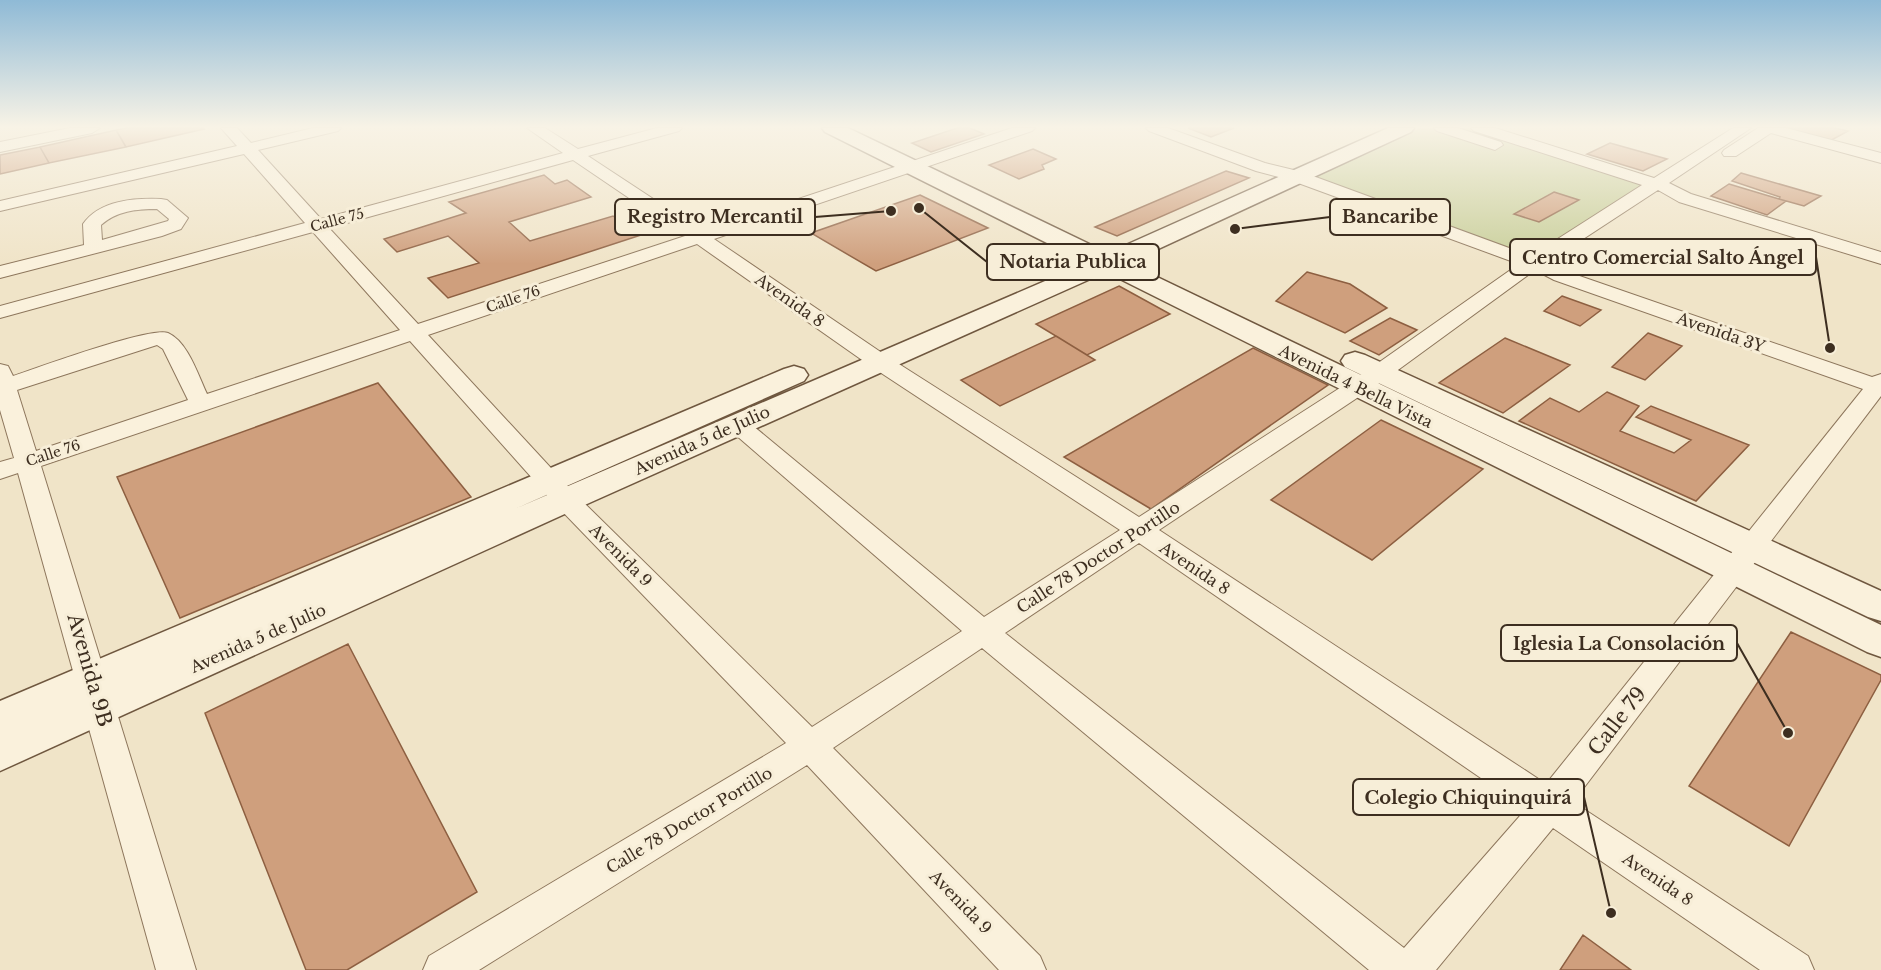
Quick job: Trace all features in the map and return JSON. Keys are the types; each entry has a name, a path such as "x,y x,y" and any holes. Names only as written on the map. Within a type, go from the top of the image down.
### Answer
{"main road":[{"name":"Avenida 4 Bella Vista","path":"942,173 1368,380 1743,558 1881,607"},
{"name":"Avenida 5 de Julio","path":"0,753 97,693 1107,252 1277,174"},
{"name":"Avenida 5 de Julio","path":"558,490 738,425 869,355"},
{"name":"Avenida 4 Bella Vista","path":"1743,558 1881,642"},
{"name":"Avenida 5 de Julio","path":"0,719 97,693"}],"street":[{"path":"0,206 115,173"},
{"name":"Avenida 9","path":"270,173 558,490 1026,970"},
{"name":"Calle 75","path":"0,312 508,173"},
{"name":"Avenida 8","path":"603,173 869,355 1139,530 1794,970"},
{"name":"Calle 76","path":"14,466 889,173"},
{"path":"1598,173 1881,258"},
{"path":"1608,173 1662,192"},
{"name":"Calle 78 Doctor Portillo","path":"1662,192 1686,173"},
{"name":"Calle 78 Doctor Portillo","path":"443,970 810,746 1368,380 1693,173"},
{"name":"Avenida 3Y","path":"1277,174 1543,269 1880,385"},
{"path":"0,272 93,248"},
{"path":"2,379 161,338 172,346 201,404"},
{"name":"Avenida 9B","path":"2,379 14,466 97,693 176,970"},
{"name":"Calle 79","path":"1411,970 1550,806 1880,385"},
{"path":"738,425 983,632 1400,970"}],"green space":[{"path":"1319,173 1625,173 1662,185 1536,267 1297,183"}],"building":[{"path":"1007,173 1033,173 1019,179"},
{"path":"1221,173 1233,173 1249,178 1117,236 1095,227"},
{"path":"1742,173 1821,196 1804,206 1732,181"},
{"path":"544,175 555,184 567,180 591,197 509,222 530,241 613,216 641,235 448,298 428,278 479,263 448,236 397,252 384,239 466,213 449,202"},
{"path":"1729,184 1786,201 1767,215 1711,196"},
{"path":"1554,192 1579,200 1539,222 1514,214"},
{"path":"920,195 988,228 876,271 811,233"},
{"path":"1307,272 1350,284 1387,308 1345,333 1276,301"},
{"path":"1119,286 1170,314 1087,355 1036,324"},
{"path":"1562,296 1601,310 1580,326 1544,311"},
{"path":"1390,318 1417,330 1379,355 1350,341"},
{"path":"1648,333 1682,346 1645,380 1612,367"},
{"path":"1056,336 1095,360 1000,406 961,380"},
{"path":"1505,338 1570,365 1503,413 1439,383"},
{"path":"1253,348 1328,385 1151,509 1064,457"},
{"path":"378,383 471,497 180,618 117,477"},
{"path":"1607,392 1639,406 1620,431 1674,453 1691,440 1636,417 1651,406 1749,445 1696,501 1519,421 1550,398 1579,412"},
{"path":"1381,420 1483,469 1372,560 1271,500"},
{"path":"1791,632 1881,675 1881,680 1789,846 1689,786"},
{"path":"348,644 477,892 347,970 306,970 205,713"},
{"path":"1583,935 1631,970 1560,970"}],"place":[{"name":"Notaria Publica","path":"919,208"},
{"name":"Registro Mercantil","path":"891,211"},
{"name":"Bancaribe","path":"1235,229"},
{"name":"Centro Comercial Salto Ángel","path":"1830,348"},
{"name":"Iglesia La Consolación","path":"1788,733"},
{"name":"Colegio Chiquinquirá","path":"1611,913"}]}
